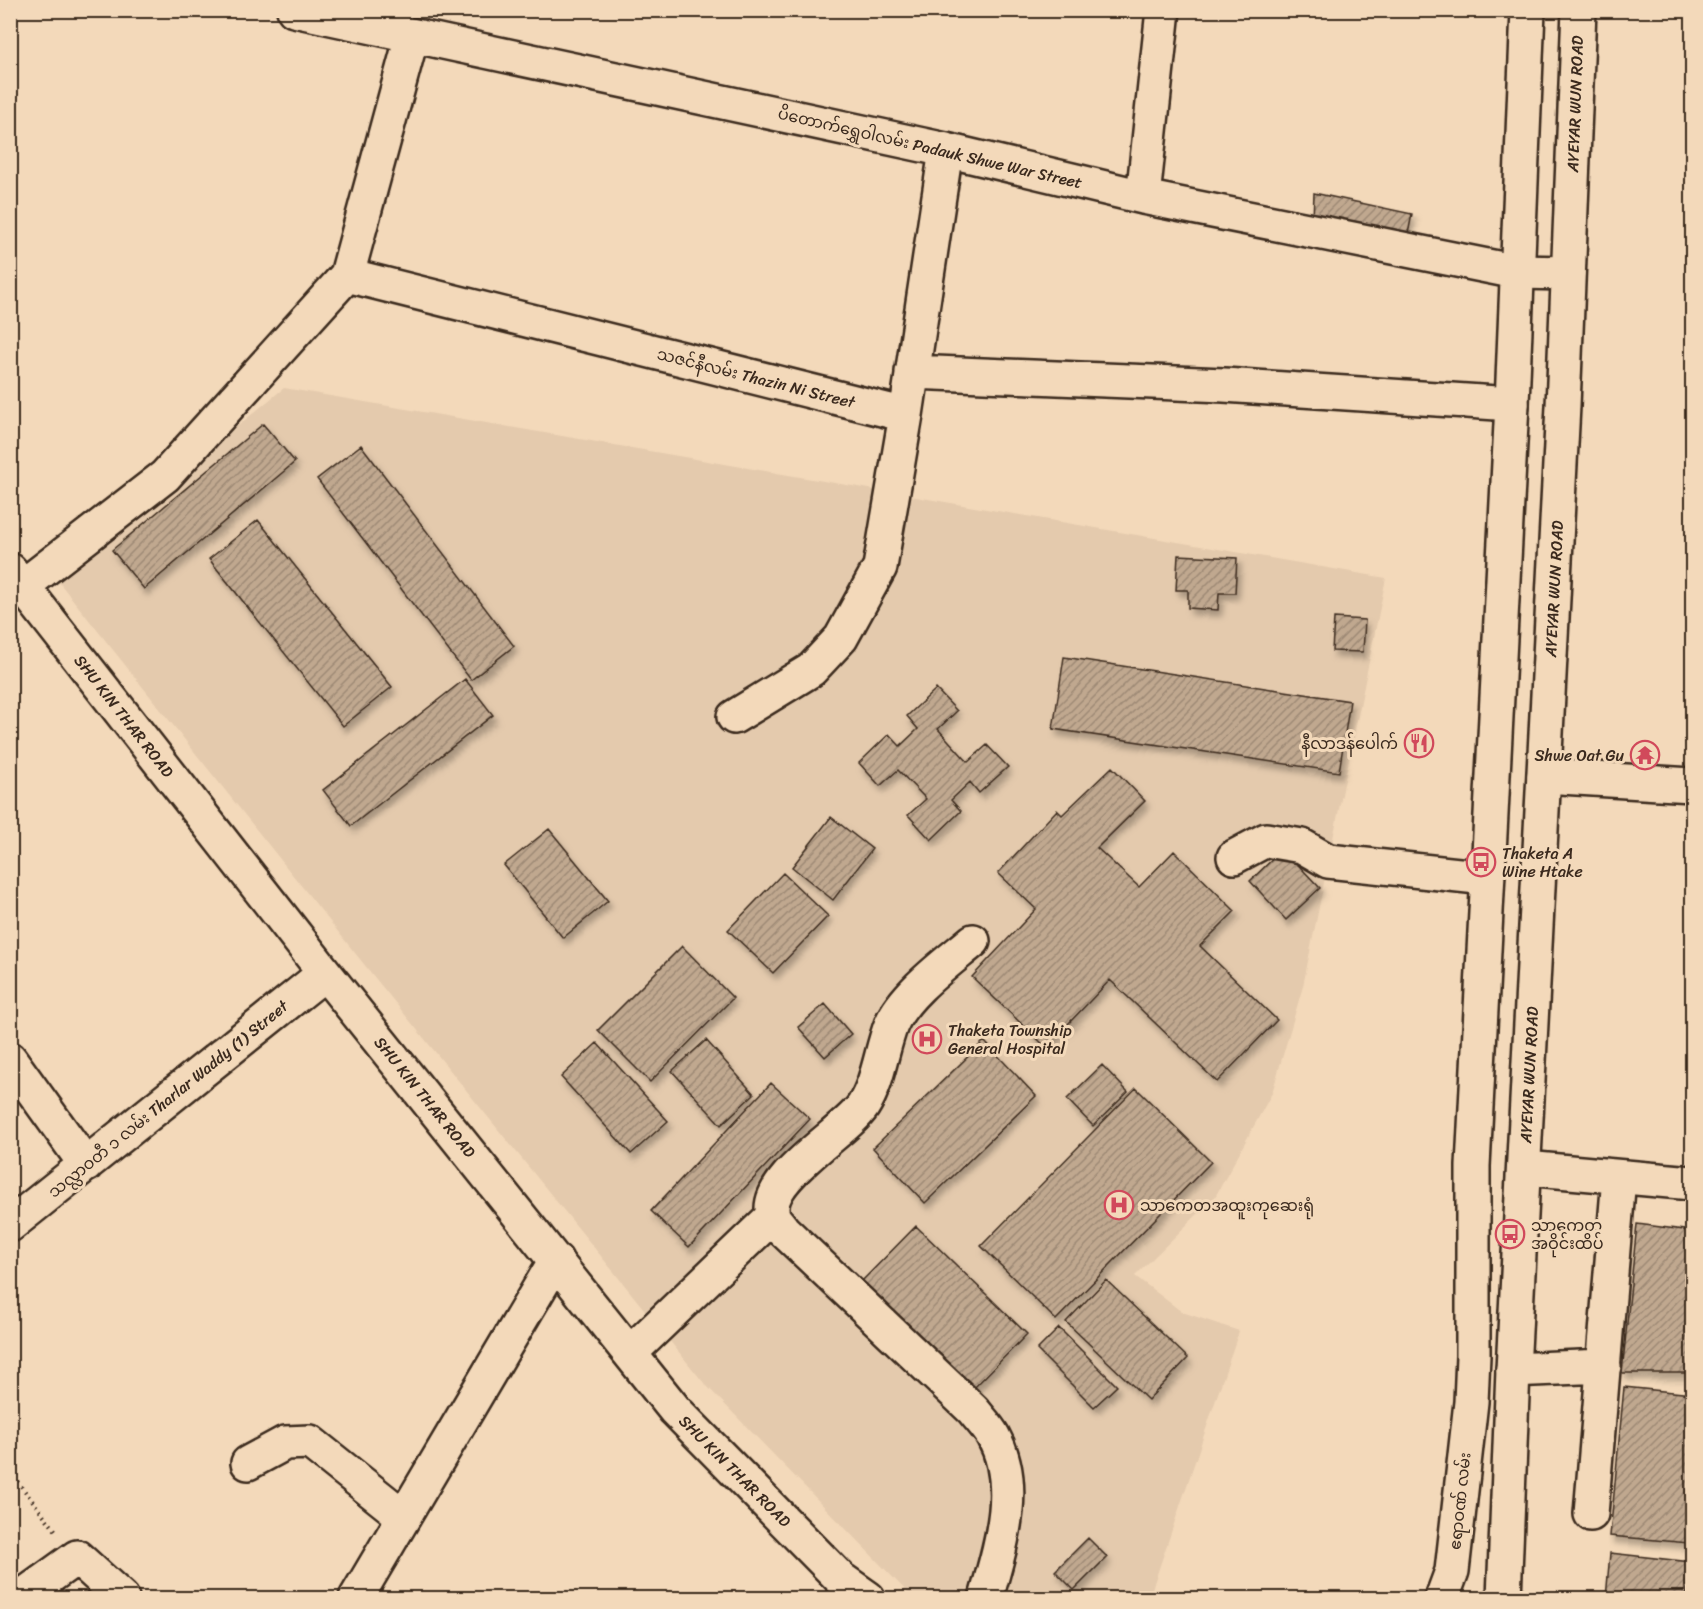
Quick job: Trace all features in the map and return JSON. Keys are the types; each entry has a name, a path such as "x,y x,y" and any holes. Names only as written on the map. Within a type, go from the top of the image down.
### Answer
{"street":[{"name":"ပိတောက်ရွှေဝါလမ်း Padauk Shwe War Street","path":"294,10 946,150 1143,197 1517,272 1568,273"},
{"path":"1143,197 1163,10"},
{"path":"1234,857 1266,840 1302,846 1328,861 1487,878 1512,404 1528,10"},
{"name":"AYEYAR WUN ROAD","path":"1525,1168 1579,10"},
{"path":"17,578 165,476 347,275 412,36"},
{"path":"734,717 811,670 841,638 880,567 906,415 946,150"},
{"name":"သဇင်နီလမ်း Thazin Ni Street","path":"347,275 906,415"},
{"path":"912,372 1224,385 1512,404"},
{"name":"SHU KIN THAR ROAD","path":"17,578 325,973 675,1410 841,1578 868,1599"},
{"path":"1544,776 1692,785"},
{"name":"ဧရာဝဏ် လမ်း","path":"1443,1599 1452,1571 1471,1402 1473,1166 1487,878"},
{"path":"973,941 904,1002 891,1024 871,1090 862,1108 788,1175 776,1191 772,1208 773,1216 783,1230 973,1410 993,1436 1003,1463 1007,1513 986,1599"},
{"name":"သလ္လာဝတီ ၁ လမ်း Tharlar Waddy (1) Street","path":"10,1225 325,973"},
{"path":"10,1059 86,1165"},
{"path":"1504,1599 1513,1370 1525,1168 1692,1183"},
{"path":"1590,1514 1619,1177"},
{"path":"630,1353 773,1216"},
{"path":"356,1599 556,1260"},
{"path":"1513,1370 1604,1366"},
{"path":"248,1463 285,1443 310,1442 404,1517"},
{"path":"20,1599 77,1557 122,1599"}],"path":[{"path":"10,1472 77,1557"}],"shaded area":[{"name":"Thaketa Township General Hospital","path":"284,388 1386,578 1303,986 1272,1093 1215,1197 1135,1276 1182,1312 1239,1331 1149,1598 913,1598 704,1383 367,968 54,576"}],"building":[{"path":"1314,193 1412,214 1407,239 1313,221"},
{"path":"263,424 295,462 144,589 112,550"},
{"path":"361,445 514,646 471,680 317,479"},
{"path":"258,520 392,687 343,726 209,559"},
{"path":"1178,555 1237,558 1235,593 1219,593 1218,610 1188,608 1188,590 1176,590"},
{"path":"1334,618 1365,620 1363,652 1332,651"},
{"path":"1064,657 1350,701 1339,772 1053,729"},
{"path":"465,679 493,715 351,826 323,790"},
{"path":"936,689 957,711 938,729 968,762 987,745 1008,767 979,793 970,782 951,800 961,811 931,840 908,815 926,799 898,770 880,786 859,763 889,734 900,746 918,729 907,716"},
{"path":"1112,767 1145,801 1097,848 1139,887 1174,851 1235,911 1200,946 1277,1020 1217,1082 1110,980 1046,1047 972,977 1036,909 998,873 1057,810 1062,815"},
{"path":"831,817 872,849 833,900 792,867"},
{"path":"549,829 608,901 563,938 504,865"},
{"path":"1283,849 1320,888 1286,920 1250,881"},
{"path":"783,873 828,916 773,973 728,930"},
{"path":"682,946 733,998 650,1082 598,1030"},
{"path":"825,1004 851,1034 825,1057 798,1027"},
{"path":"706,1040 754,1094 721,1125 672,1071"},
{"path":"984,1041 1036,1096 925,1203 873,1148"},
{"path":"597,1043 668,1121 631,1154 561,1077"},
{"path":"1102,1065 1128,1092 1093,1126 1067,1099"},
{"path":"771,1083 810,1119 689,1247 651,1211"},
{"path":"1136,1088 1211,1162 1056,1320 981,1246"},
{"path":"1637,1224 1692,1231 1692,1373 1622,1373"},
{"path":"916,1226 1027,1334 971,1391 860,1283"},
{"path":"1106,1280 1188,1358 1148,1400 1066,1322"},
{"path":"1059,1328 1117,1386 1094,1407 1037,1350"},
{"path":"1624,1387 1692,1394 1692,1516 1689,1543 1610,1536"},
{"path":"1088,1538 1107,1557 1074,1590 1055,1571"},
{"path":"1610,1553 1691,1562 1686,1598 1606,1598"}],"place":[{"name":"နီလာဒန်ပေါက်","path":"1419,743"},
{"name":"Shwe Oat Gu","path":"1645,755"},
{"name":"Thaketa A Wine Htake","path":"1481,862"},
{"name":"Thaketa Township General Hospital","path":"927,1039"},
{"name":"သာကေတအထူးကုဆေးရုံ","path":"1119,1205"},
{"name":"သာကေတ အဝိုင်းထိပ်","path":"1510,1234"}]}
